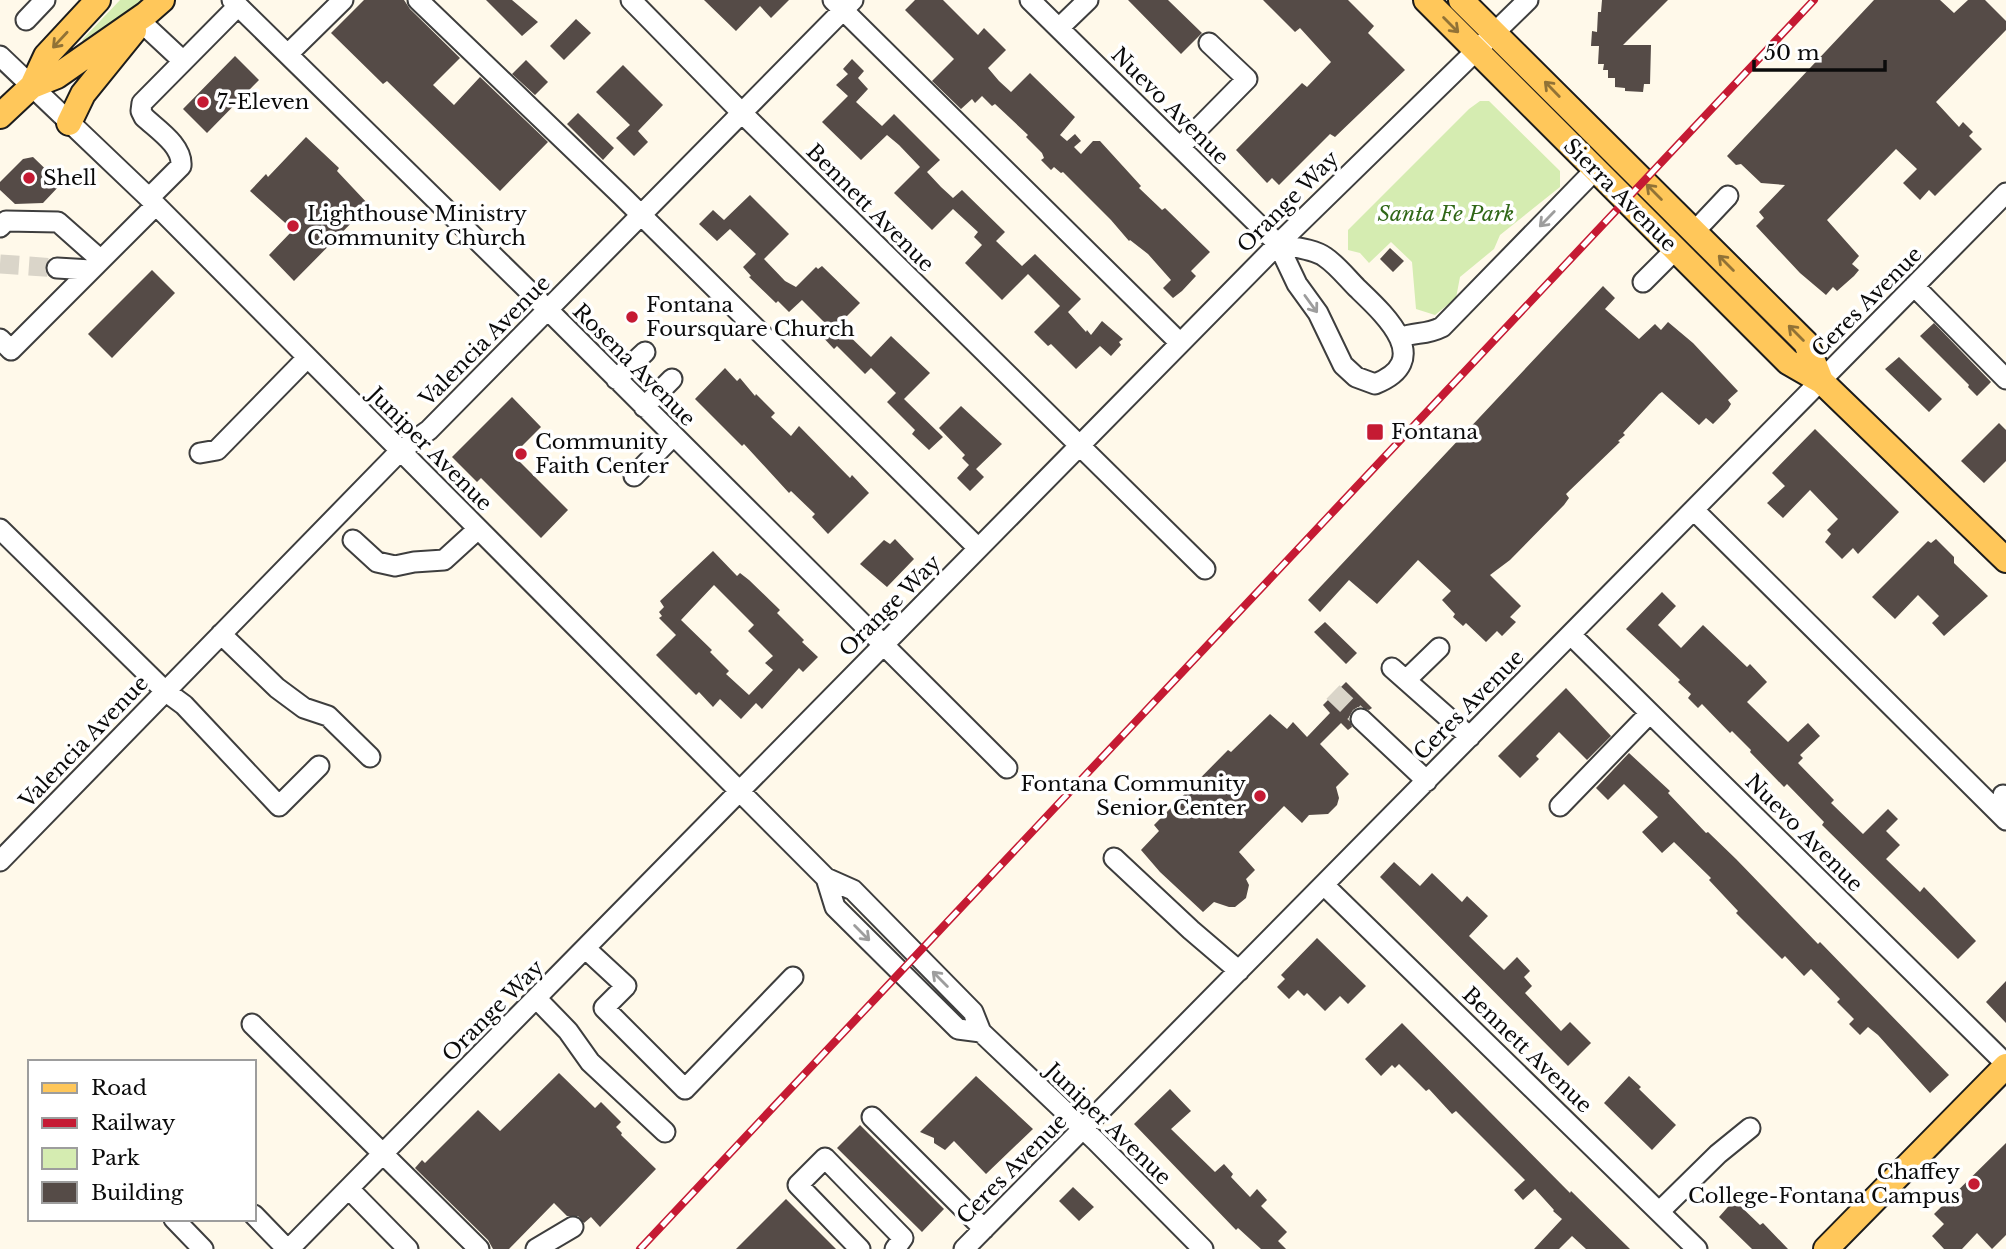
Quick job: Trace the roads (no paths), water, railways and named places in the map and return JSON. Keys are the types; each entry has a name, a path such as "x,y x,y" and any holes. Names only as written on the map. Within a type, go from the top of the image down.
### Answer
{"main road":[{"path":"32,86 46,56 98,0"},
{"name":"Sierra Avenue","path":"1426,0 1788,362 1821,381 2006,559"},
{"name":"Sierra Avenue","path":"1461,0 1806,343 1821,381"},
{"path":"0,116 32,86 57,76 149,12"},
{"path":"69,122 83,94 149,12"},
{"path":"1826,1249 2006,1065"}],"street":[{"path":"26,20 45,0"},
{"path":"288,54 344,0"},
{"path":"418,0 978,548"},
{"name":"Bennett Avenue","path":"631,0 742,113 1205,569"},
{"name":"Nuevo Avenue","path":"1030,0 1278,244"},
{"path":"1059,28 1088,0"},
{"name":"Orange Way","path":"288,1249 1278,244 1528,0"},
{"path":"0,339 11,350 96,265 181,166 180,151 144,117 142,103 235,3"},
{"name":"Rosena Avenue","path":"235,3 1007,768"},
{"path":"843,3 1180,343"},
{"name":"Valencia Avenue","path":"0,861 400,451 429,430 641,216 742,113 843,3"},
{"path":"149,12 183,61"},
{"path":"1180,148 1247,79 1209,43"},
{"name":"Juniper Avenue","path":"0,55 152,202 826,878 853,890 974,1012 981,1032 1203,1249"},
{"path":"1400,338 1408,334 1427,334 1442,327 1595,170"},
{"name":"Ceres Avenue","path":"964,1249 2006,193"},
{"path":"1694,232 1728,196"},
{"path":"0,227 6,221 58,222 96,265"},
{"path":"1278,244 1324,256 1391,320 1400,338 1403,353 1397,370 1375,384 1356,377 1343,365 1318,313 1297,284 1278,244"},
{"path":"1643,282 1675,250"},
{"path":"57,268 96,265"},
{"path":"1914,286 2006,379"},
{"path":"616,379 645,352"},
{"path":"200,453 217,450 307,358"},
{"path":"644,407 672,379"},
{"path":"634,476 673,436"},
{"path":"1693,510 2006,820"},
{"path":"0,529 165,691 184,705 279,806 318,766"},
{"path":"353,540 377,562 394,566 444,560 478,529"},
{"path":"221,634 277,688 304,708 328,716 370,757"},
{"name":"Nuevo Avenue","path":"1571,635 2006,1065"},
{"path":"1439,648 1399,674 1470,737"},
{"path":"1560,806 1650,713"},
{"path":"1361,719 1427,781"},
{"path":"1114,858 1239,971"},
{"name":"Bennett Avenue","path":"1324,885 1697,1249"},
{"path":"586,949 626,986 604,1008 685,1089 793,977"},
{"path":"537,999 568,1031 590,1062 666,1132"},
{"path":"252,1024 479,1249"},
{"path":"872,1117 984,1229"},
{"path":"1660,1211 1718,1154 1750,1128"},
{"path":"860,1249 799,1185 825,1158 903,1238 895,1249"},
{"path":"349,1189 408,1249"},
{"path":"256,1217 288,1249"},
{"path":"176,1221 203,1249"},
{"path":"536,1249 573,1227"}],"tunnel":[{"path":"0,264 57,268"},
{"path":"1333,692 1361,719"}],"railway":[{"path":"640,1249 1814,0"}],"place":[{"name":"7-Eleven","path":"203,102"},
{"name":"Shell","path":"29,178"},
{"name":"Lighthouse Ministry Community Church","path":"293,226"},
{"name":"Fontana Foursquare Church","path":"632,317"},
{"name":"Fontana","path":"1375,432"},
{"name":"Community Faith Center","path":"521,454"},
{"name":"Fontana Community Senior Center","path":"1260,796"},
{"name":"Chaffey College-Fontana Campus","path":"1974,1184"}],"park label":[{"name":"Santa Fe Park","path":"1446,214"}]}
